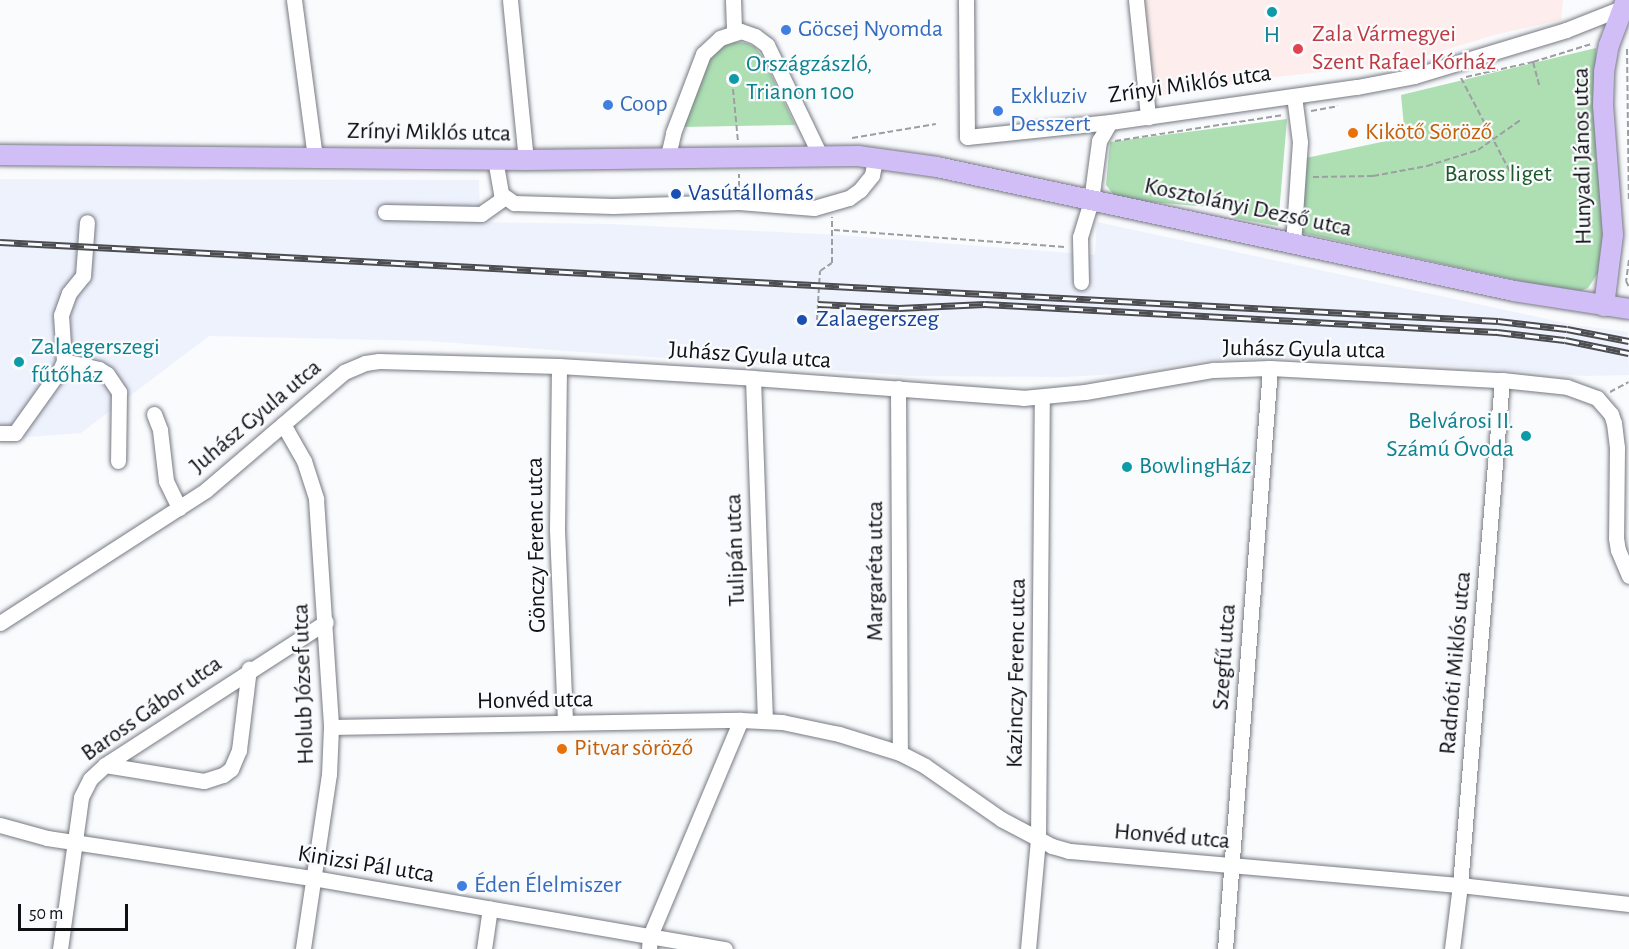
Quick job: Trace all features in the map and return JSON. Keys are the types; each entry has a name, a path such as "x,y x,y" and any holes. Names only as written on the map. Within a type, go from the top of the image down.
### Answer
{"main road":[{"name":"Hunyadi János utca","path":"1604,306 1613,235 1603,105 1604,72 1609,45 1626,4"},
{"name":"Zrínyi Miklós utca","path":"0,153 526,160 866,158"},
{"name":"Kosztolányi Dezső utca","path":"866,158 937,167 1514,291 1629,309"}],"street":[{"path":"294,0 315,157"},
{"path":"510,0 526,160"},
{"path":"733,0 734,32"},
{"name":"Zrínyi Miklós utca","path":"966,0 967,137 1148,117 1414,76 1566,30 1626,4"},
{"path":"1136,0 1148,117"},
{"path":"667,160 673,133 697,65 713,42 734,32 748,33 767,45 821,157"},
{"path":"1293,244 1300,142 1294,96"},
{"path":"1081,282 1080,237 1091,201 1099,141 1110,122"},
{"path":"495,159 498,188 504,198 524,204 613,206 739,202 814,208 849,198 860,190 872,175 866,158"},
{"path":"385,212 481,214 504,198"},
{"path":"0,433 15,433 64,361 62,315 69,293 83,276 87,222"},
{"path":"64,361 99,369 107,374 119,392 118,461"},
{"name":"Juhász Gyula utca","path":"0,623 206,490 344,372 370,362 559,366 1023,398 1085,392 1213,370 1270,368 1502,380 1579,389 1597,398"},
{"name":"Gönczy Ferenc utca","path":"559,366 556,530 565,722"},
{"name":"Szegfű utca","path":"1225,949 1270,368"},
{"name":"Tulipán utca","path":"753,378 765,721"},
{"name":"Radnóti Miklós utca","path":"1452,949 1460,885 1502,380"},
{"name":"Margaréta utca","path":"898,388 900,753"},
{"name":"Kazinczy Ferenc utca","path":"1028,949 1038,839 1042,397"},
{"path":"1597,398 1611,414 1616,435 1616,538 1621,561 1629,576"},
{"path":"154,414 160,430 166,481 179,508"},
{"name":"Holub József utca","path":"283,424 304,461 316,499 326,622 330,727 329,774 303,949"},
{"name":"Baross Gábor utca","path":"60,949 83,790 105,765 249,669 326,622"},
{"path":"105,765 204,781 223,775 231,769 239,750 249,669"},
{"path":"650,942 741,720"},
{"name":"Honvéd utca","path":"330,727 765,721 828,731 900,753 925,766 1001,819 1038,839 1069,851 1460,885 1629,904"},
{"name":"Kinizsi Pál utca","path":"0,825 29,834 74,842 313,878 490,908 650,942 725,949"},
{"path":"484,949 490,908"}],"path":[{"path":"1627,39 1629,202"},
{"path":"1454,80 1533,62 1596,42"},
{"path":"1533,62 1539,85"},
{"path":"1461,78 1515,183"},
{"path":"734,89 738,141"},
{"path":"1110,142 1338,106"},
{"path":"1298,176 1324,179 1373,176 1426,166 1478,150 1522,119"},
{"path":"849,138 936,124"},
{"path":"817,320 820,271 832,263 834,230 830,205"},
{"path":"834,230 1082,248"},
{"path":"1629,260 1626,281 1629,287"},
{"path":"1597,398 1629,382"}],"shaded area":[{"name":"Zala Vármegyei Szent Rafael Kórház","path":"1140,0 1563,0 1561,20 1494,35 1403,63 1276,77 1154,97"},
{"path":"0,179 479,180 480,222 609,224 839,235 1095,255 1097,222 1575,325 1628,332 1629,375 1584,376 1332,357 1207,360 1114,374 1067,377 913,376 427,341 209,336 81,433 0,439"}],"green space":[{"path":"732,41 755,47 762,56 795,125 682,127 707,55 714,46"},
{"name":"Baross liget","path":"1596,48 1596,153 1605,242 1600,270 1588,288 1576,293 1565,291 1298,232 1306,158 1405,137 1401,95"},
{"path":"1287,119 1278,226 1234,218 1232,209 1127,200 1113,194 1106,185 1110,142"}],"railway":[{"path":"0,242 1498,321 1567,329 1629,341"},
{"path":"818,304 899,308 985,304 1497,332 1565,340 1629,353"}],"place":[{"name":"H","path":"1272,12"},
{"name":"Göcsej Nyomda","path":"786,30"},
{"name":"Zala Vármegyei Szent Rafael Kórház","path":"1298,49"},
{"name":"Országzászló, Trianon 100","path":"734,79"},
{"name":"Coop","path":"608,105"},
{"name":"Exkluziv Desszert","path":"998,111"},
{"name":"Kikötő Söröző","path":"1353,133"},
{"name":"Vasútállomás","path":"676,194"},
{"name":"Zalaegerszeg","path":"802,320"},
{"name":"Zalaegerszegi fűtőház","path":"19,362"},
{"name":"Belvárosi II. Számú Óvoda","path":"1526,436"},
{"name":"BowlingHáz","path":"1127,467"},
{"name":"Pitvar söröző","path":"562,749"},
{"name":"Éden Élelmiszer","path":"462,886"}]}
